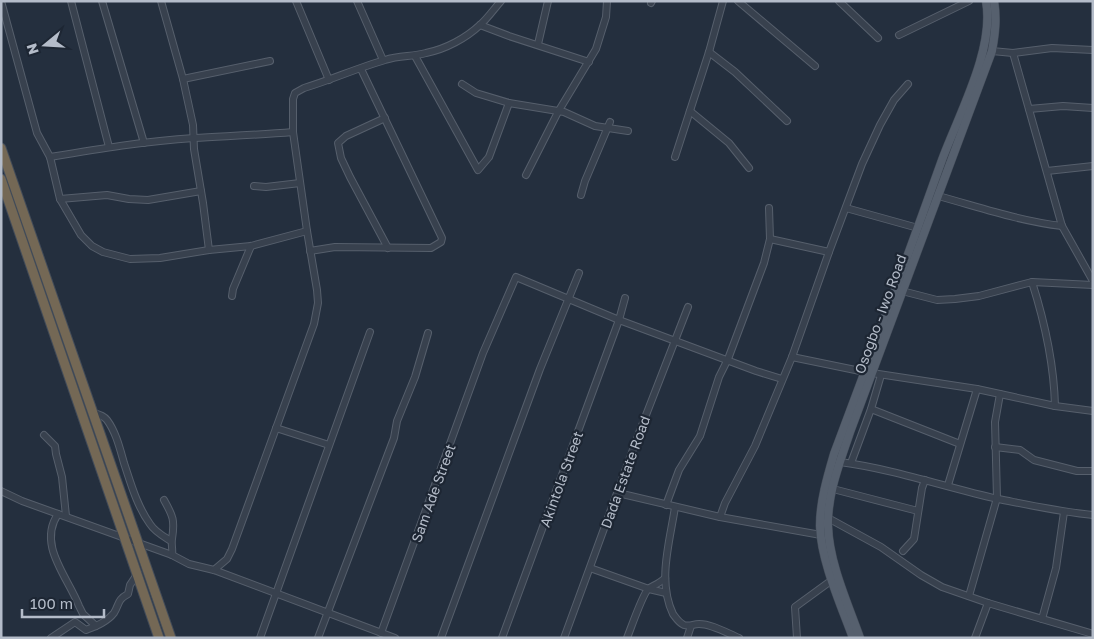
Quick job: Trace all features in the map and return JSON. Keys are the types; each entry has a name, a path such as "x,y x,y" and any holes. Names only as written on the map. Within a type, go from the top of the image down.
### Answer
{"highway":[{"path":"1,148 171,638"},
{"path":"1,179 160,638"}],"main road":[{"name":"Osogbo - Iwo Road","path":"853,637 846,598 830,546 828,518 833,490 868,372 918,228 979,66 988,23 986,1"},
{"name":"Osogbo - Iwo Road","path":"853,637 832,580 821,534 822,502 826,482 834,454 902,291 992,51 997,14 994,1"}],"street":[{"path":"2,1 37,133 50,157 60,199 81,235 92,246 103,252 130,259 145,258 186,255 209,250 251,246 307,231"},
{"path":"71,1 109,147"},
{"path":"102,1 144,143"},
{"path":"161,1 183,79 193,125 194,150 209,250"},
{"path":"296,1 329,80"},
{"path":"357,1 383,60"},
{"path":"214,570 227,559 232,549 314,324 318,303 293,132 293,99 295,94 304,88 383,60 402,55 415,56 444,48 480,25 500,1"},
{"path":"538,44 548,1"},
{"path":"526,175 558,112 596,49 602,34 607,1"},
{"path":"675,157 710,52 723,1"},
{"path":"738,1 815,66"},
{"path":"839,1 878,38"},
{"path":"899,35 969,1"},
{"path":"480,25 589,62"},
{"path":"992,51 1013,53 1052,48 1093,50"},
{"path":"710,52 735,72 787,121"},
{"path":"1013,53 1062,226 1093,281"},
{"path":"415,56 478,170 489,157 509,103"},
{"path":"183,79 270,61"},
{"path":"310,251 335,247 431,248 439,244 442,238 361,68"},
{"path":"462,84 476,93 509,103 564,112 595,126 609,125 628,131"},
{"path":"720,517 725,502 755,446 792,357 829,252 880,125 894,100 908,84"},
{"path":"1029,109 1063,106 1093,108"},
{"path":"690,111 729,143 749,168"},
{"path":"385,118 346,136 338,143 338,148 350,177 388,248"},
{"path":"581,195 609,125"},
{"path":"50,157 144,143 293,132"},
{"path":"1047,171 1093,166"},
{"path":"254,186 266,187 300,183"},
{"path":"60,199 107,195 148,200 201,191"},
{"path":"938,196 990,212 1062,226"},
{"path":"666,505 679,470 700,436 719,378 764,263 770,239 769,208"},
{"path":"846,208 918,228"},
{"path":"770,239 829,252"},
{"path":"232,296 233,289 251,246"},
{"path":"441,638 567,298 578,274"},
{"name":"Sam Ade Street","path":"381,633 483,353 516,277 567,298"},
{"path":"1032,282 1048,339 1055,406"},
{"path":"902,291 937,300 979,296 1032,282 1093,285"},
{"path":"567,298 619,320 782,379"},
{"name":"Akintola Street","path":"502,638 619,320 625,298"},
{"name":"Dada Estate Road","path":"564,638 639,432 688,307"},
{"path":"260,638 370,332"},
{"path":"318,638 394,438 397,420 415,377 428,333"},
{"path":"792,357 868,372 977,389 1055,406 1093,411"},
{"path":"851,463 871,410 881,374"},
{"path":"948,486 977,389"},
{"path":"969,596 997,498 995,422 1000,394"},
{"path":"871,410 960,444"},
{"path":"93,413 106,418 119,447 131,485 150,525 158,533 171,541"},
{"path":"276,428 329,445"},
{"path":"44,435 55,446 62,477 66,516"},
{"path":"995,446 1020,450 1034,460 1077,471 1093,470"},
{"path":"840,462 997,498 1093,516"},
{"path":"903,551 914,539 925,480"},
{"path":"833,490 918,510"},
{"path":"1,491 138,544 172,555 189,564 214,570 395,638"},
{"path":"618,493 720,517 821,534"},
{"path":"164,500 174,522 175,529 171,541 172,555"},
{"path":"675,507 665,578 670,608 680,623 691,626 698,624 718,629 739,638"},
{"path":"1042,619 1056,568 1064,512"},
{"path":"58,514 54,519 50,546 78,606 83,614 96,626"},
{"path":"828,518 881,547 942,587 988,603 1093,634"},
{"path":"590,568 649,589 666,593"},
{"path":"51,638 75,622 86,630 106,620 114,613 121,598 128,594 130,585 138,573"},
{"path":"627,638 636,612 649,589 665,578"},
{"path":"797,638 796,607 832,580"},
{"path":"976,638 988,603"},
{"path":"687,638 691,626"}]}
